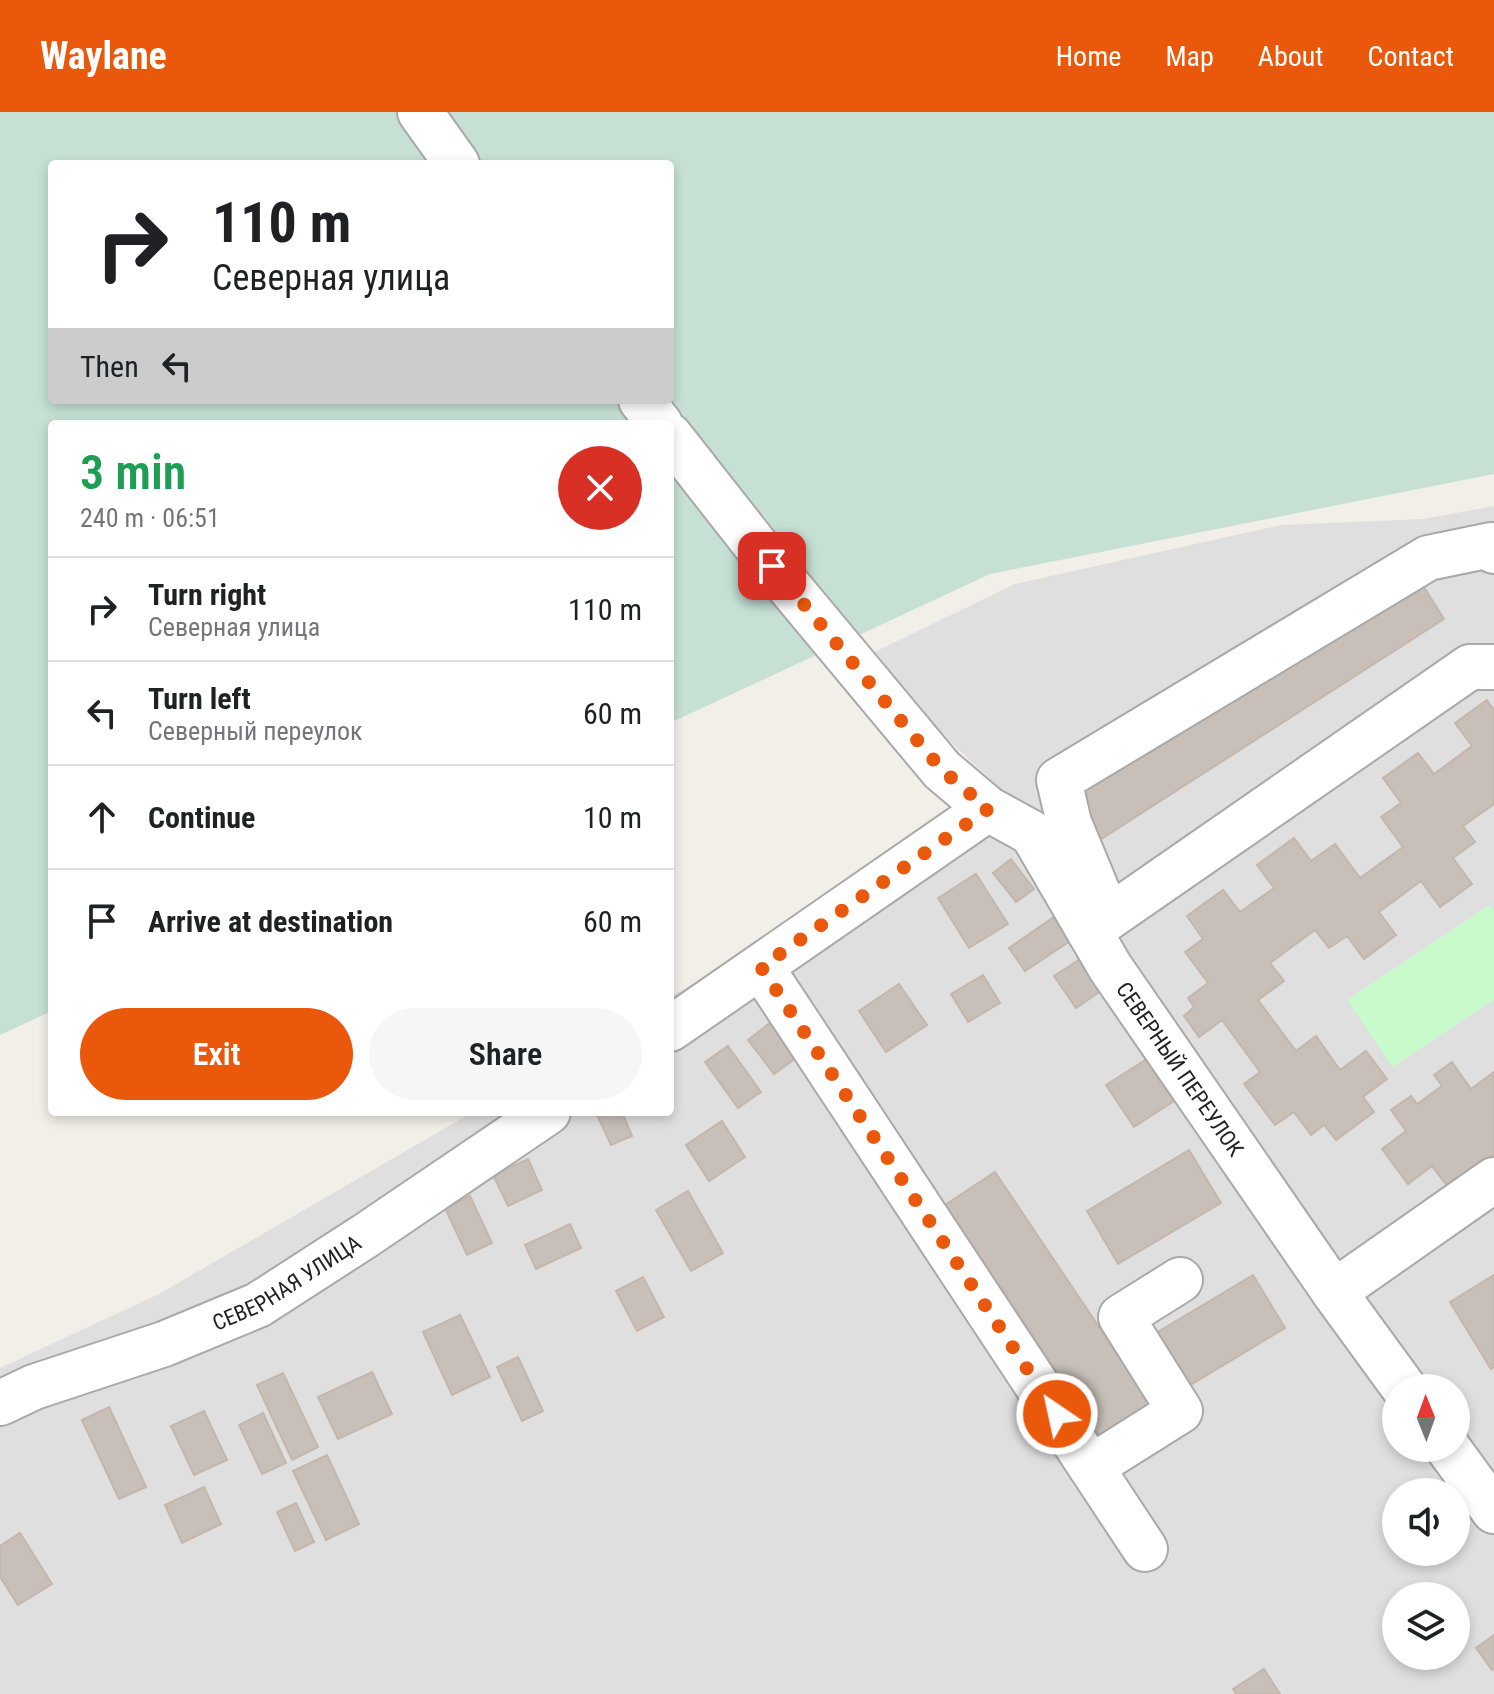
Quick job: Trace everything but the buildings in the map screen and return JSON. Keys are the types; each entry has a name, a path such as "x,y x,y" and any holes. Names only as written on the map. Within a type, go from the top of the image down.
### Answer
{"street":[{"path":"420,112 454,160"},
{"path":"644,404 657,420"},
{"name":"СЕВЕРНЫЙ ПЕРЕУЛОК","path":"674,441 772,566 942,770 988,809 1032,833 1099,924 1110,967 1394,1374"},
{"path":"1494,551 1491,545 1428,558 1059,780 1099,924 1470,667 1494,667"},
{"path":"674,1026 988,809"},
{"path":"761,967 1145,1549"},
{"name":"СЕВЕРНАЯ УЛИЦА","path":"0,1403 34,1387 164,1344 258,1305 542,1116"},
{"path":"1334,1292 1494,1180"},
{"path":"1091,1467 1180,1411 1121,1317 1180,1280"},
{"path":"1458,1462 1494,1511"}],"shaded area":[{"path":"1494,506 1494,1694 0,1694 0,1368 159,1294 466,1116 674,1116 674,995 1011,799 862,658 1015,584 1281,525 1423,519"}],"green space":[{"path":"0,112 1494,112 1494,474 990,574 674,721 674,420 48,420 48,1013 0,1035"},
{"path":"1490,905 1494,911 1494,1000 1392,1067 1347,1000"}],"route":[{"path":"772,566 942,770 988,809 761,967 1057,1414"}]}
